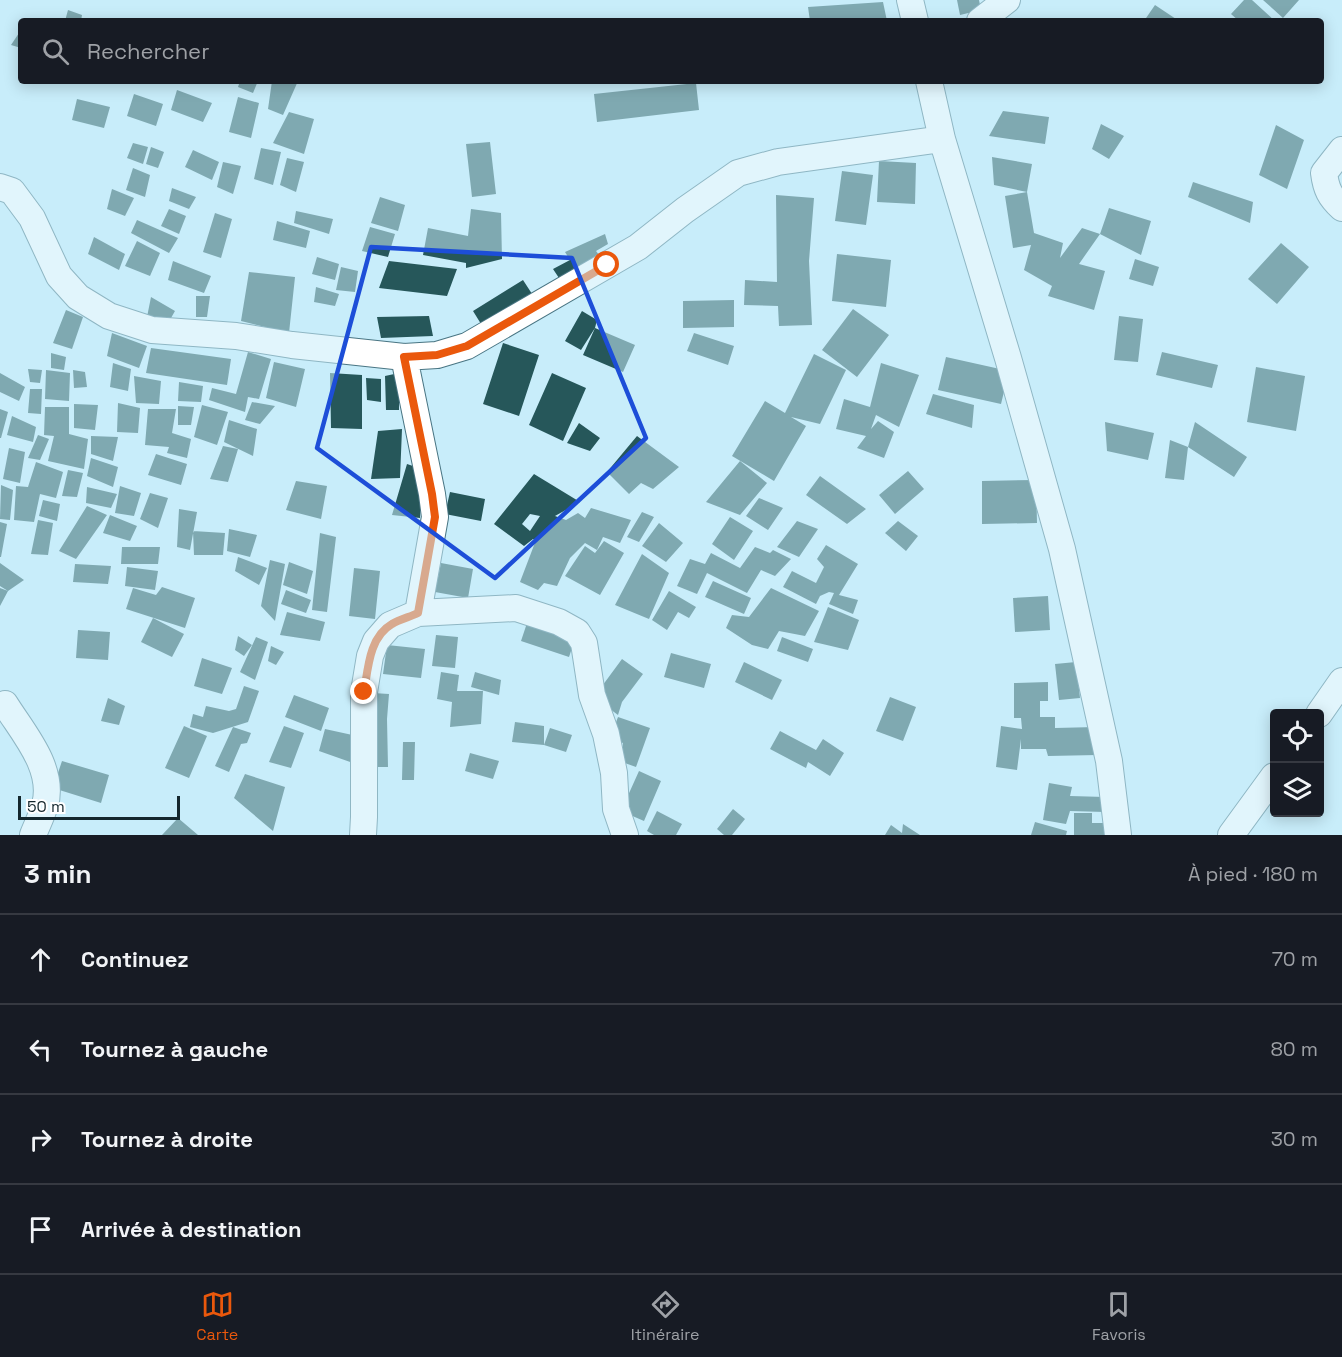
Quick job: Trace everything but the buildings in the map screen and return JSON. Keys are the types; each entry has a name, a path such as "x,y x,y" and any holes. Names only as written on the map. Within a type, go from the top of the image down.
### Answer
{"street":[{"path":"910,0 914,18"},
{"path":"985,18 1007,0"},
{"path":"930,84 942,139 972,235 1062,549 1109,761 1118,835"},
{"path":"0,187 12,191 32,218 59,276 78,297 109,316 152,330 236,336 292,345 404,357 437,355 467,346 638,247 738,173 778,162 942,139"},
{"path":"1342,150 1324,173 1326,186 1332,198 1342,208"},
{"path":"404,357 435,517 418,613"},
{"path":"363,835 364,692 370,656 376,641 390,625 418,613 516,608 559,622 577,632 584,644 592,695 606,734 614,773 616,809 625,835"},
{"path":"1322,709 1342,681"},
{"path":"5,705 40,758 46,782 45,803 33,835"},
{"path":"1231,835 1270,783"}],"highlighted area":[{"path":"371,247 572,258 646,438 495,578 317,448"}],"route":[{"path":"364,692 370,656 376,641 390,625 418,613 435,517 404,357 437,355 467,346 607,265"}]}
